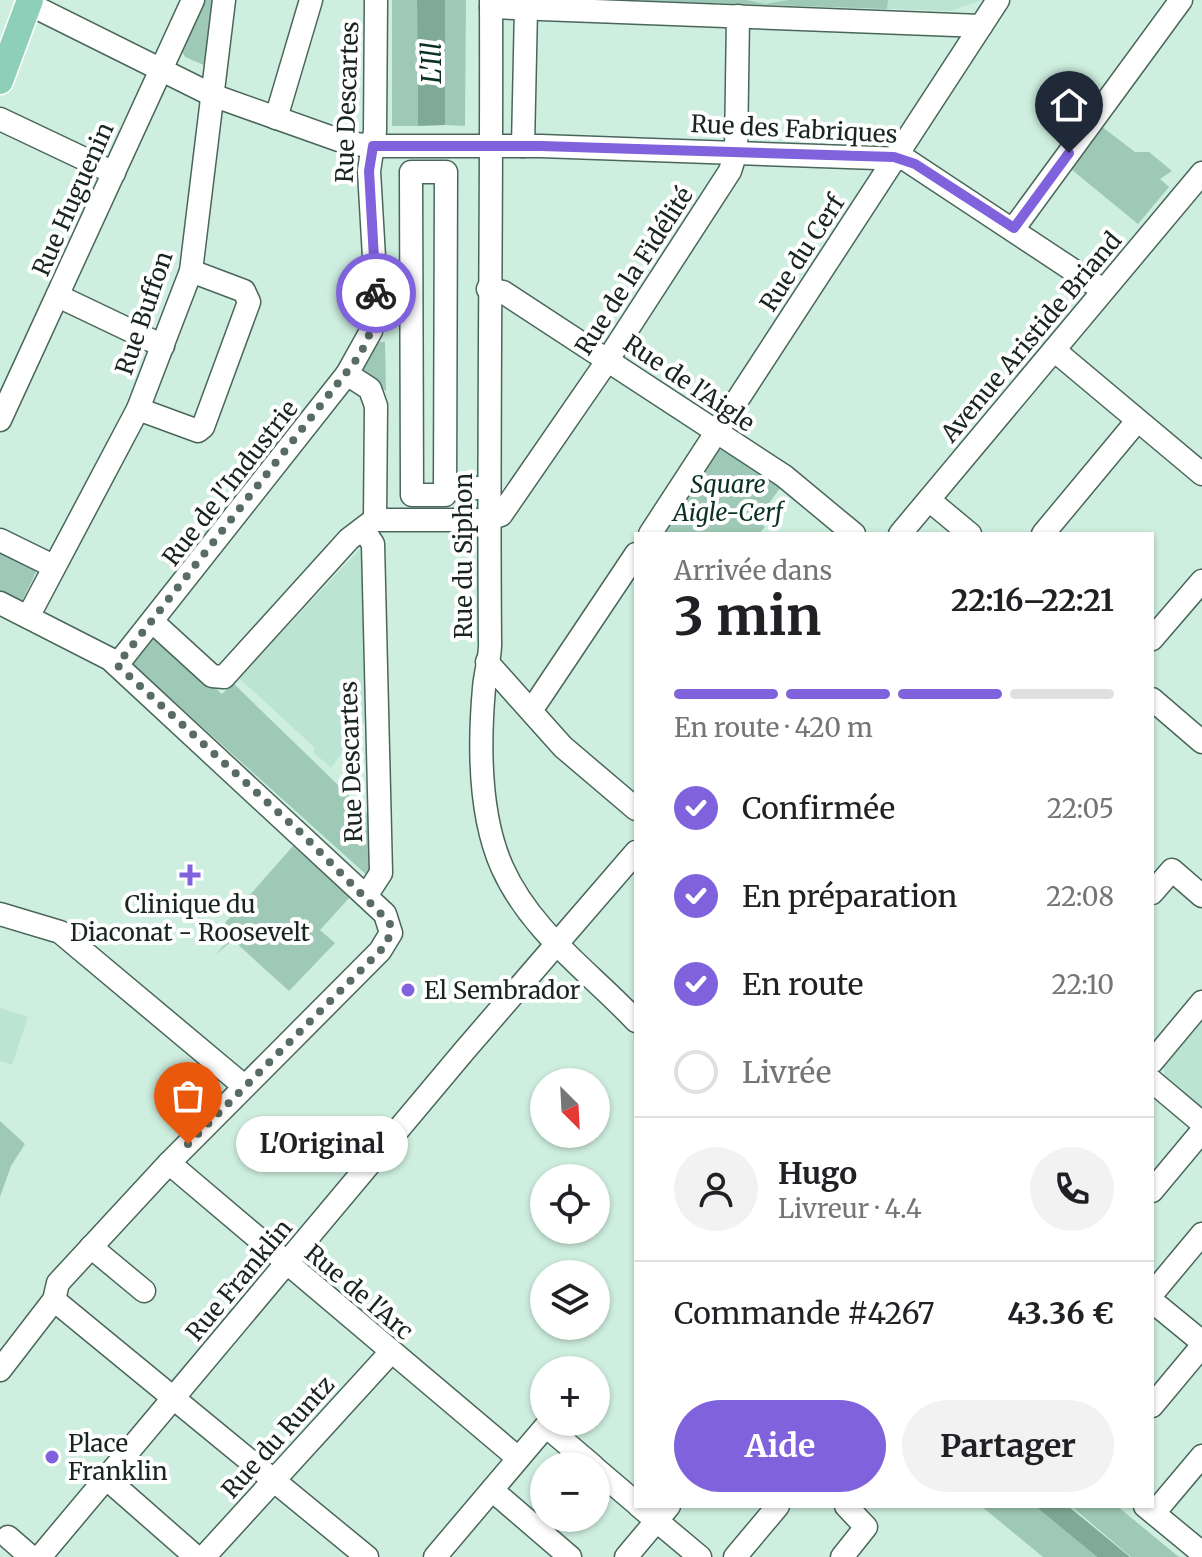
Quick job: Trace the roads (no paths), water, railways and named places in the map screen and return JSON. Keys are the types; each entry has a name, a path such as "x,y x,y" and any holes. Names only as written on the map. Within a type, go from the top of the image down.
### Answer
{"main road":[{"path":"0,81 27,1"}],"street":[{"name":"Rue Huguenin","path":"0,420 159,68 193,0"},
{"name":"Rue Buffon","path":"28,617 138,409 191,271 224,0"},
{"path":"276,118 311,0"},
{"name":"Rue Descartes","path":"366,896 381,873 373,544 377,522 376,406 370,389 347,374 360,355 377,309 369,171 382,146 376,0"},
{"name":"Rue du Cerf","path":"651,532 998,0"},
{"path":"1014,228 1181,0"},
{"name":"Rue des Fabriques","path":"27,1 212,95 347,143 894,157 915,164 1103,290"},
{"path":"491,3 526,8 981,26"},
{"name":"Rue du Siphon","path":"491,3 488,488 478,519 491,646 487,662 484,796 501,866 520,902 552,950 632,1007"},
{"path":"523,146 526,8"},
{"name":"Rue de la Fidélité","path":"478,519 501,515 608,360 730,171 736,152 738,16"},
{"path":"0,119 114,173"},
{"path":"411,172 446,172 446,488 445,495 412,495 411,172"},
{"name":"Avenue Aristide Briand","path":"902,532 1202,173"},
{"path":"375,251 412,250"},
{"path":"138,409 198,431 203,427 249,302 244,291 191,271"},
{"name":"Rue de l'Aigle","path":"488,289 503,292 784,476 852,532"},
{"path":"58,296 163,346"},
{"path":"1054,350 1202,474"},
{"name":"Rue de l'Industrie","path":"117,665 154,623 347,374"},
{"path":"1045,532 1137,421"},
{"path":"446,488 488,488"},
{"path":"929,500 968,532"},
{"path":"154,623 219,679 349,539 377,522 478,519"},
{"path":"0,540 53,566"},
{"path":"528,707 537,702 634,557"},
{"path":"1154,637 1202,581"},
{"path":"0,603 117,665 385,914 391,933 380,951 169,1163 58,1283 54,1300 0,1370"},
{"path":"487,662 563,747 634,807"},
{"path":"1154,701 1202,742"},
{"path":"552,950 634,854"},
{"path":"1154,891 1172,870 1202,896"},
{"path":"0,914 60,932 244,1086"},
{"name":"Rue Franklin","path":"40,1557 552,950"},
{"path":"1154,1060 1202,1002"},
{"path":"1154,1083 1202,1123"},
{"path":"1154,1189 1202,1131"},
{"name":"Rue de l'Arc","path":"169,1163 518,1458"},
{"path":"1154,1292 1202,1234"},
{"path":"91,1247 144,1291"},
{"path":"54,1300 367,1557"},
{"path":"1154,1303 1202,1344 1154,1404"},
{"name":"Rue du Runtz","path":"204,1557 391,1352"},
{"path":"435,1557 546,1426 576,1452"},
{"path":"1154,1506 1202,1456"},
{"path":"106,1478 196,1557"},
{"path":"610,1479 634,1497"},
{"path":"492,1490 570,1557"},
{"path":"735,1557 776,1508"},
{"path":"842,1557 865,1530 866,1524 848,1508"},
{"path":"626,1557 650,1509 700,1557"},
{"path":"1150,1510 1202,1553"},
{"path":"8,1537 31,1557"}],"water":[{"name":"L'Ill","path":"417,0 445,0 445,125 418,126"},
{"path":"1037,1508 1070,1508 1130,1557 1097,1557"}],"place":[{"name":"Clinique du Diaconat - Roosevelt","path":"190,875"},
{"name":"El Sembrador","path":"408,990"},
{"name":"L'Original","path":"188,1144"},
{"name":"Place Franklin","path":"52,1457"}],"park label":[{"name":"Square Aigle-Cerf","path":"728,498"}]}
